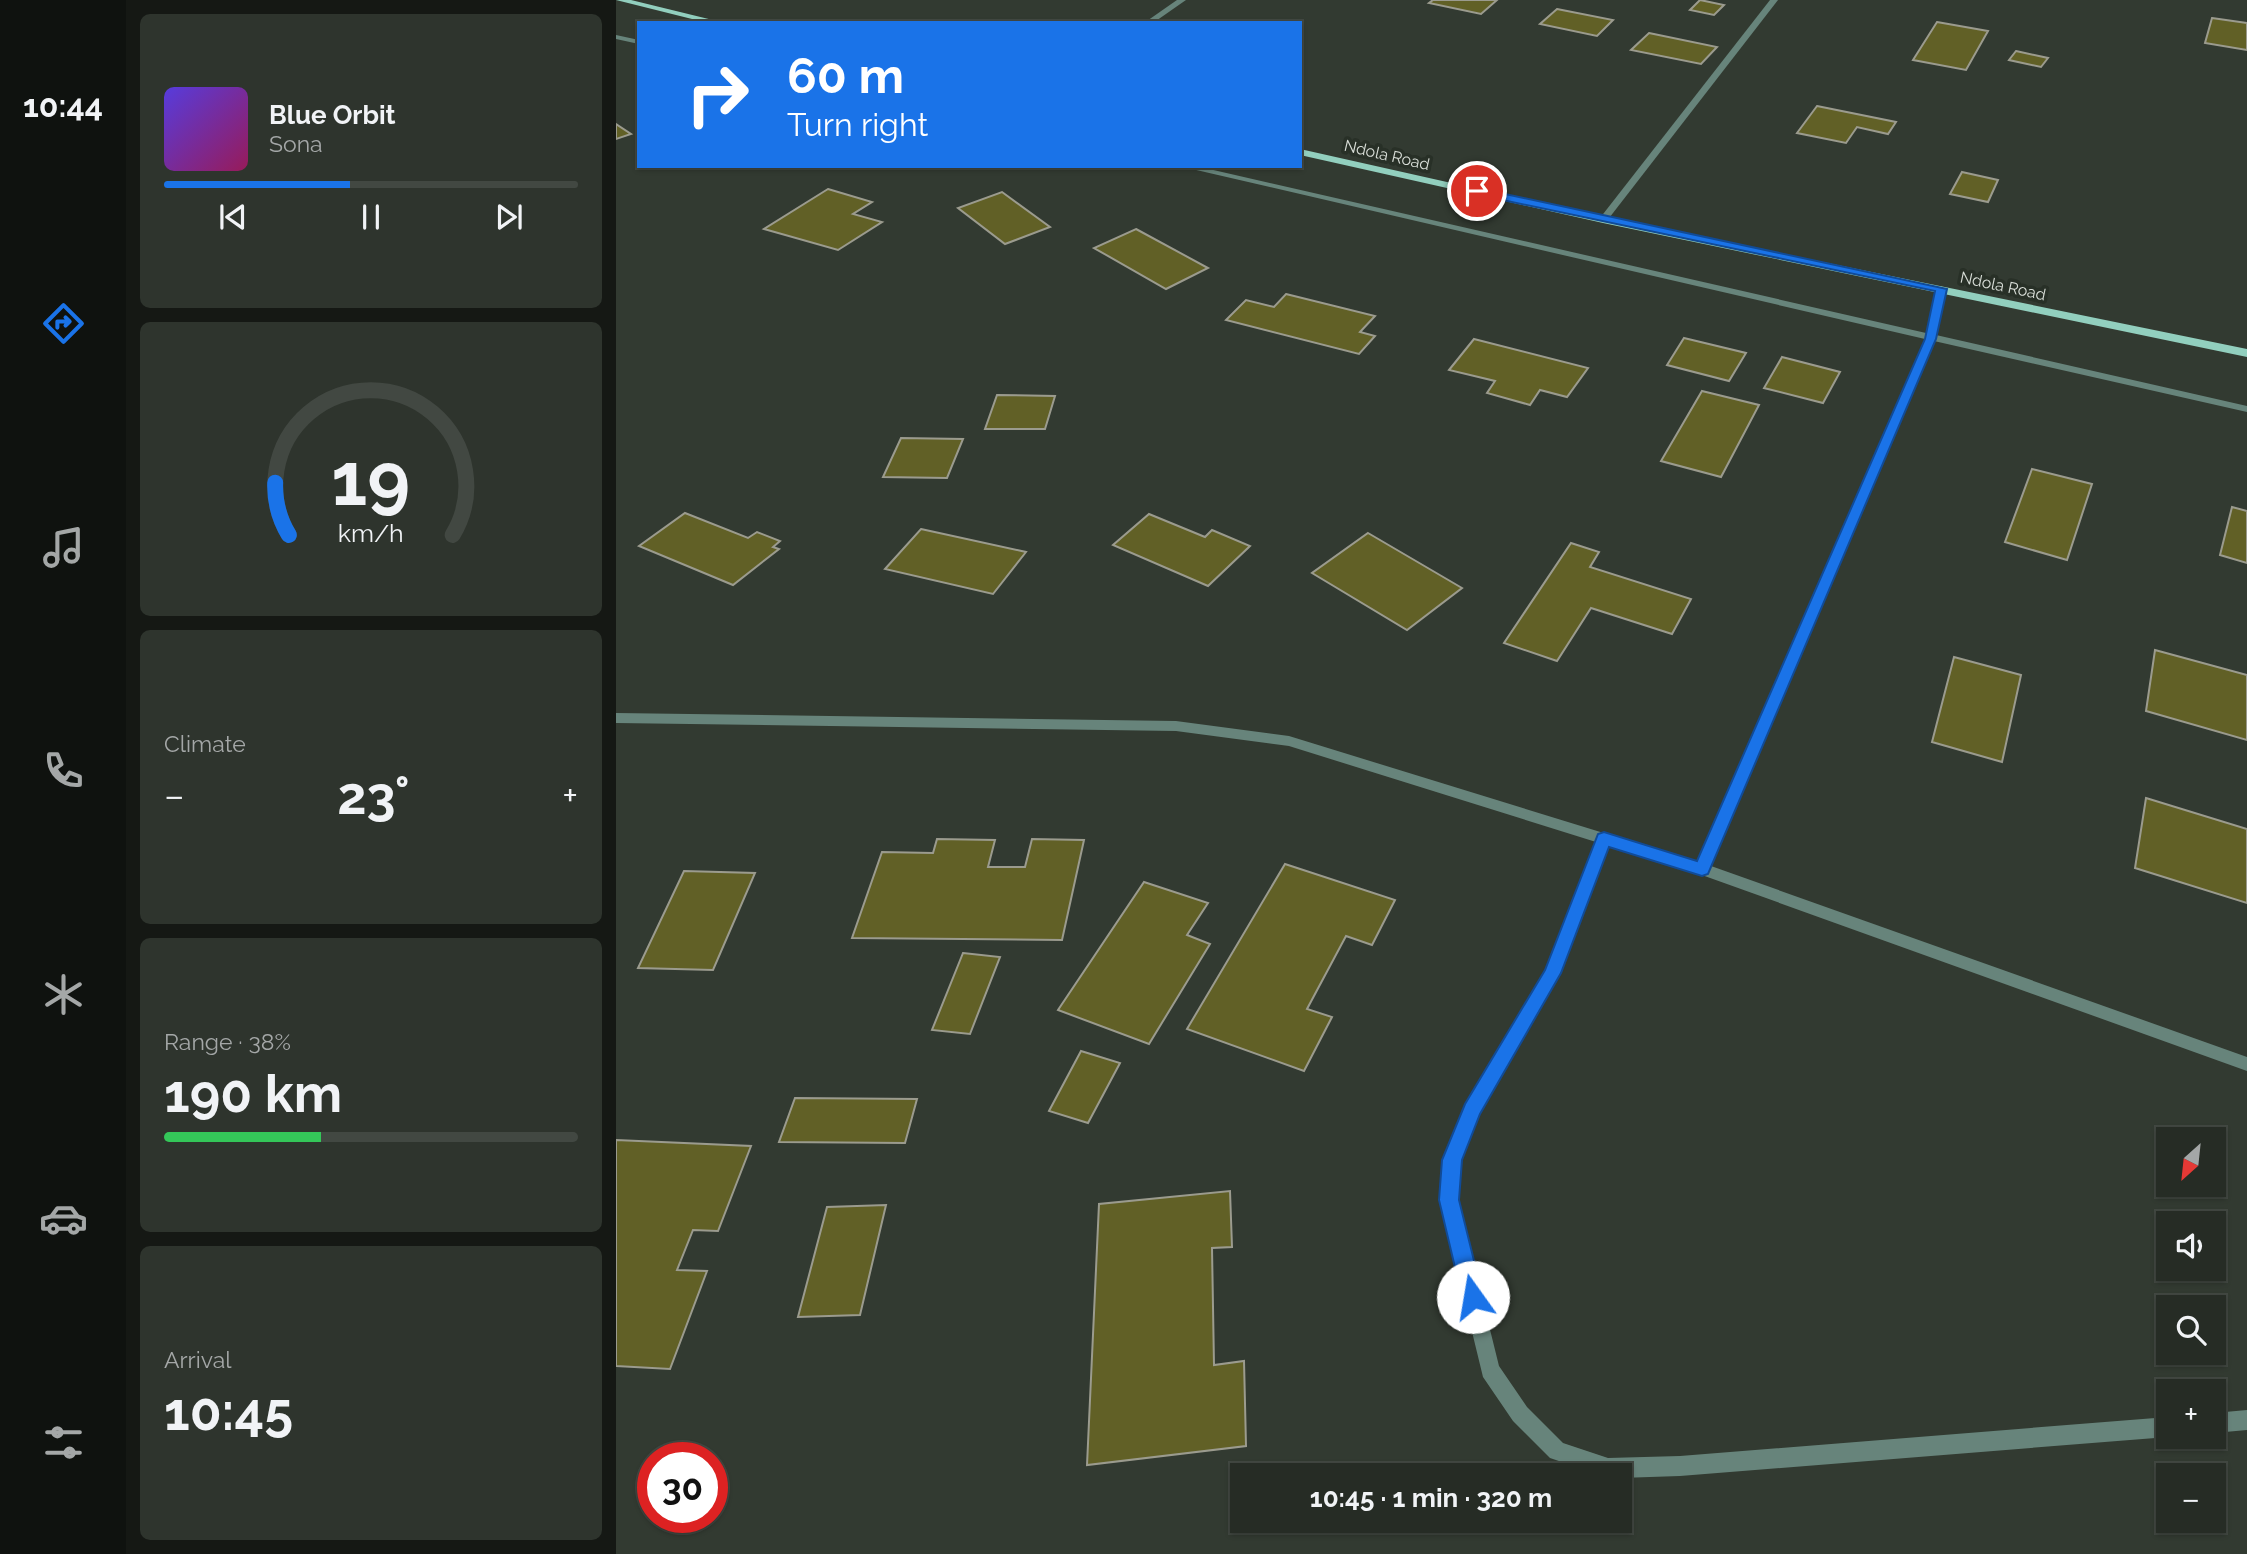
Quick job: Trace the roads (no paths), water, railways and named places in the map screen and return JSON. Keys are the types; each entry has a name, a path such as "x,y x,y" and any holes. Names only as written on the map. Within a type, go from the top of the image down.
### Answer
{"main road":[{"path":"619,0 712,21"},
{"name":"Ndola Road","path":"1302,152 1604,220 2247,354"}],"street":[{"path":"1151,21 1181,0"},
{"path":"1604,220 1774,0"},
{"path":"616,37 637,42"},
{"path":"1192,168 2247,410"},
{"path":"1702,869 1930,339 1941,289"},
{"path":"616,718 1176,726 1289,741 1702,869 2247,1064"},
{"path":"1604,839 1552,973 1471,1110 1452,1160 1449,1200 1490,1370 1520,1414 1557,1451 1608,1468 1680,1466 2156,1428"},
{"path":"2226,1422 2247,1420"}]}
